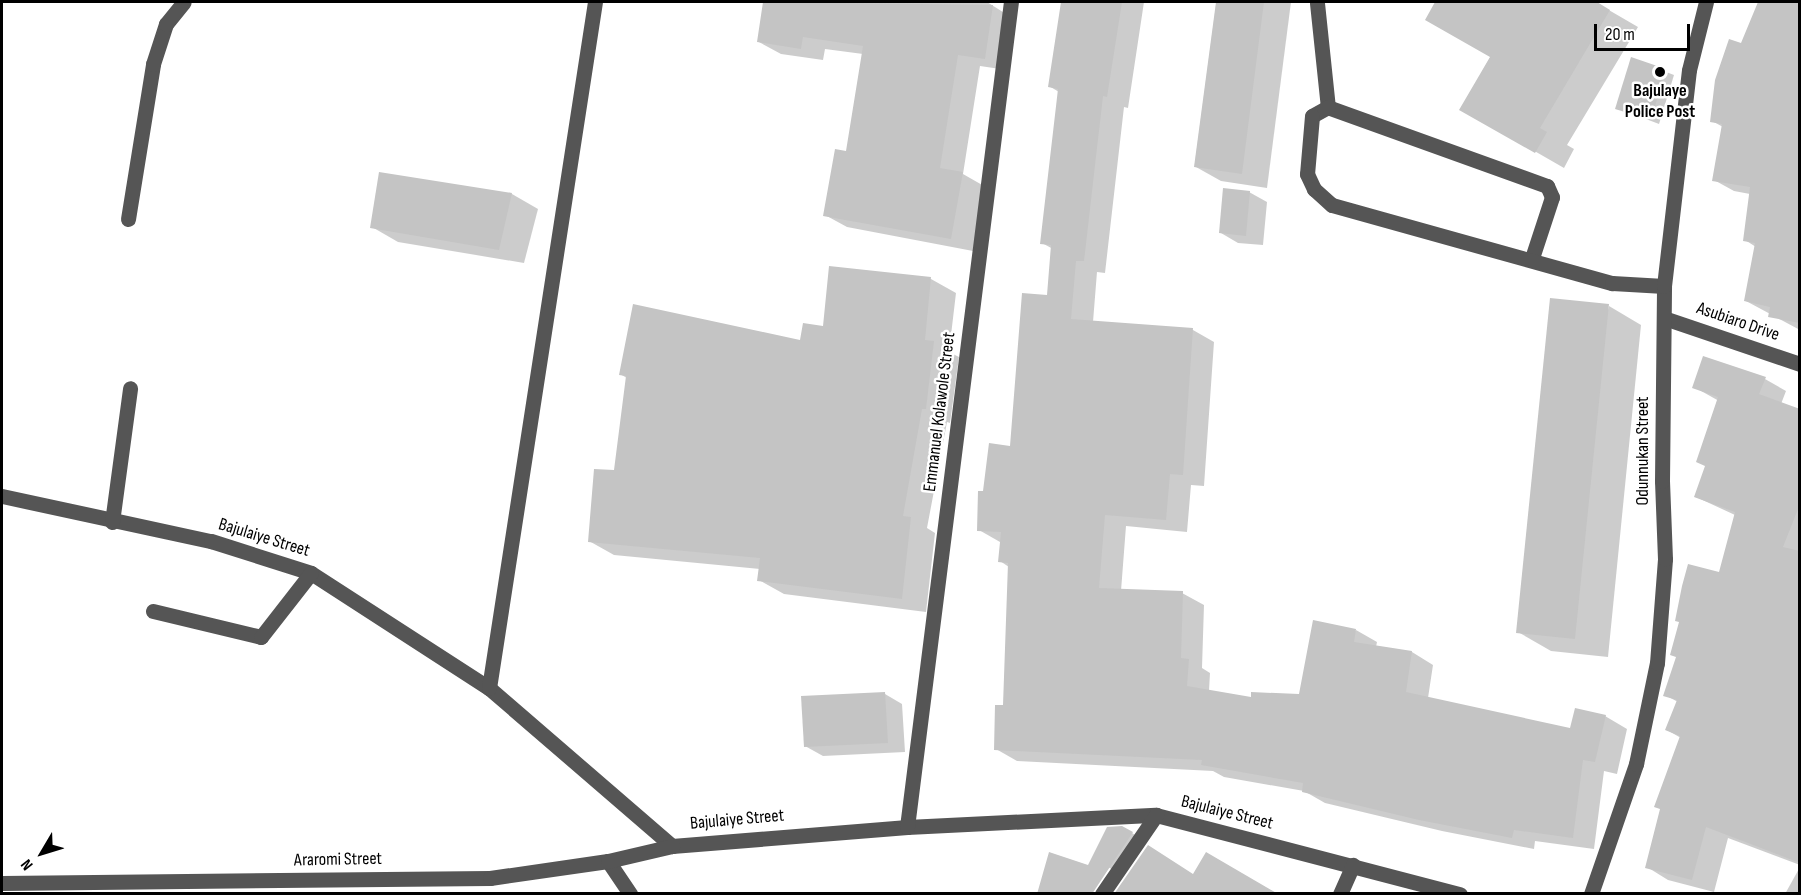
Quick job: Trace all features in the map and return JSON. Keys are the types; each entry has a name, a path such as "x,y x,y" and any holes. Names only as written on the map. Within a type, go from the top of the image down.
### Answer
{"street":[{"path":"128,219 153,64 166,24 184,2"},
{"path":"489,688 595,2"},
{"name":"Emmanuel Kolawole Street","path":"907,827 1011,2"},
{"name":"Odunnukan Street","path":"1591,894 1636,764 1657,663 1665,559 1662,481 1664,286 1689,70 1706,2"},
{"path":"1317,3 1328,107"},
{"path":"1532,258 1552,197 1547,186 1328,107 1312,116 1307,174 1314,189 1332,205 1532,258 1612,282 1664,286"},
{"name":"Asubiaro Drive","path":"1664,318 1800,364"},
{"path":"112,522 130,388"},
{"name":"Bajulaiye Street","path":"2,496 112,522 211,541 311,573 489,688 672,846 907,827 1156,815 1460,894"},
{"path":"153,611 261,637 311,573"},
{"path":"1102,894 1156,815"},
{"name":"Araromi Street","path":"2,883 272,887 490,878 608,861 672,846"},
{"path":"608,861 630,894"},
{"path":"1340,894 1353,865"},
{"path":"485,894 490,878"}],"building":[{"path":"763,2 993,5 985,59 958,55 940,168 963,172 951,239 823,216 835,149 846,151 863,46 803,37 801,49 757,42"},
{"path":"1061,2 1122,2 1107,97 1103,96 1084,261 1076,261 1071,319 1193,328 1183,475 1170,474 1166,520 1105,515 1099,588 1183,591 1181,658 1189,659 1187,686 1251,697 1251,692 1299,694 1313,620 1356,629 1354,642 1412,651 1406,692 1570,728 1575,708 1606,715 1595,762 1583,760 1573,838 1514,830 1512,838 1419,820 1302,792 1303,783 1201,765 1202,760 994,750 995,705 1003,705 1008,563 998,562 1001,532 977,531 978,491 983,491 989,443 1010,446 1022,293 1047,295 1051,245 1040,244 1058,89 1048,87"},
{"path":"1216,2 1264,2 1242,174 1194,167"},
{"path":"1435,2 1597,2 1610,10 1540,128 1547,132 1535,153 1459,110 1490,57 1425,20"},
{"path":"1758,2 1800,2 1800,323 1768,317 1770,307 1744,301 1755,243 1743,241 1750,187 1712,181 1722,124 1710,122 1715,80 1729,39 1741,43"},
{"path":"1631,57 1666,69 1651,120 1615,109"},
{"path":"379,172 512,193 499,250 370,228"},
{"path":"1223,188 1250,191 1246,236 1219,233"},
{"path":"829,266 931,277 925,340 934,341 926,409 922,409 903,516 911,517 902,599 757,581 760,558 588,542 594,469 614,470 626,376 619,375 633,304 800,340 803,323 823,326"},
{"path":"1550,298 1609,304 1575,639 1516,633"},
{"path":"1703,356 1766,377 1759,394 1800,409 1800,504 1783,547 1800,551 1800,863 1706,827 1692,880 1645,868 1660,809 1654,807 1680,736 1665,730 1677,700 1663,696 1676,657 1670,655 1679,622 1675,621 1682,586 1688,564 1719,572 1735,512 1694,497 1705,466 1696,462 1718,397 1692,388"},
{"path":"885,692 888,743 804,747 801,696"},
{"path":"1122,826 1133,832 1092,894 1037,894 1049,852 1088,865 1107,827"},
{"path":"1148,845 1193,874 1206,852 1278,894 1114,894"}],"place":[{"name":"Bajulaye Police Post","path":"1660,72"}]}
